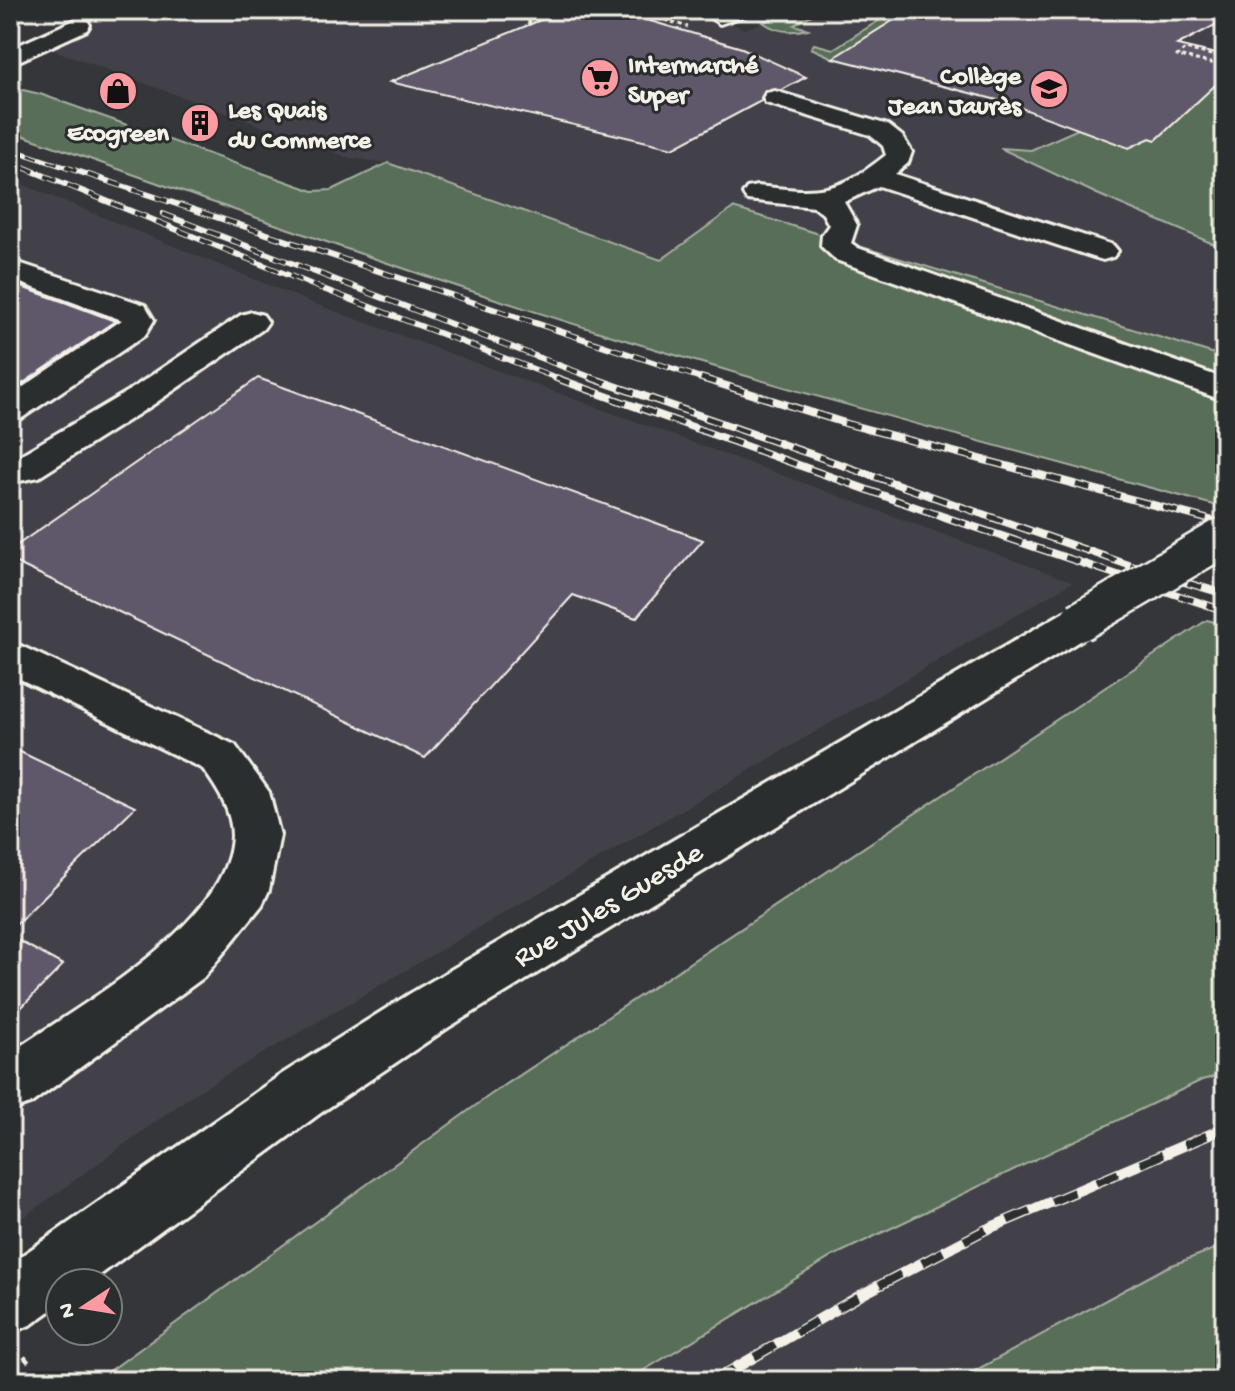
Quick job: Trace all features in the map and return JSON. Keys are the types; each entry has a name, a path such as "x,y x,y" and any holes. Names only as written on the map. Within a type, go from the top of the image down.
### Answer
{"street":[{"path":"10,58 79,25 41,14"},
{"path":"757,194 824,201 838,198 899,157 899,148 894,140 879,130 775,98"},
{"path":"875,176 1103,251"},
{"path":"824,201 842,217 843,225 837,235 836,246 847,254 1225,391"},
{"path":"10,269 134,312 138,320 134,328 10,411"},
{"path":"10,472 26,469 64,446 252,322"},
{"name":"Rue Jules Guesde","path":"10,1302 302,1093 528,949 1225,536"},
{"path":"10,656 219,757 245,792 256,835 244,890 184,962 10,1085"}],"path":[{"path":"531,24 526,22 556,10"},
{"path":"1225,58 1185,49 1177,56 1225,66"}],"shaded area":[{"path":"49,10 699,10 745,29 795,10 1225,10 1225,357 733,208 662,260 388,163 349,158 23,39 81,18"},
{"path":"10,179 310,302 1073,582 197,1092 10,1227"},
{"path":"1225,609 1225,1381 96,1381 490,1095"}],"green space":[{"path":"795,10 820,10 794,25 808,29 784,31 763,22"},
{"path":"896,10 910,10 833,58 811,48 814,44 833,49"},
{"path":"1143,34 1185,47 1172,55 1225,68 1225,249 1000,148 1031,150 1078,129 1129,147 1150,138 1156,139"},
{"path":"10,87 40,94 313,191 332,190 388,163 661,260 733,208 1225,357 1225,498 1214,505 843,404 622,339 391,264 10,131"},
{"path":"1207,620 1225,625 1225,1074 1202,1080 833,1256 626,1381 96,1381 490,1095"},
{"path":"1225,1245 1225,1381 956,1381 1167,1267"}],"building":[{"name":"Intermarché Super","path":"565,10 613,10 742,48 806,77 782,90 765,90 761,101 673,148 390,82"},
{"path":"910,10 1225,10 1225,20 1177,45 1225,56 1225,76 1156,140 1150,138 1129,148 1005,102 833,58"},
{"path":"10,283 67,303 115,321 10,392"},
{"path":"258,378 703,540 636,618 573,595 425,758 10,560 10,550"},
{"path":"10,747 135,807 10,930"},
{"path":"10,936 63,965 10,1019"}],"railway":[{"path":"10,149 71,169"},
{"path":"10,162 26,168"},
{"path":"65,167 707,380"},
{"path":"26,168 310,284 562,380"},
{"path":"163,214 598,380"},
{"path":"556,378 918,508 1225,611"},
{"path":"592,378 1143,570 1225,594"},
{"path":"701,378 848,424 1225,524"},
{"path":"713,1381 861,1295 985,1230 1225,1128"}],"place":[{"name":"Intermarché Super","path":"600,78"},
{"name":"Collège Jean Jaurès","path":"1049,89"},
{"name":"Ecogreen","path":"118,91"},
{"name":"Les Quais du Commerce","path":"200,123"}]}
